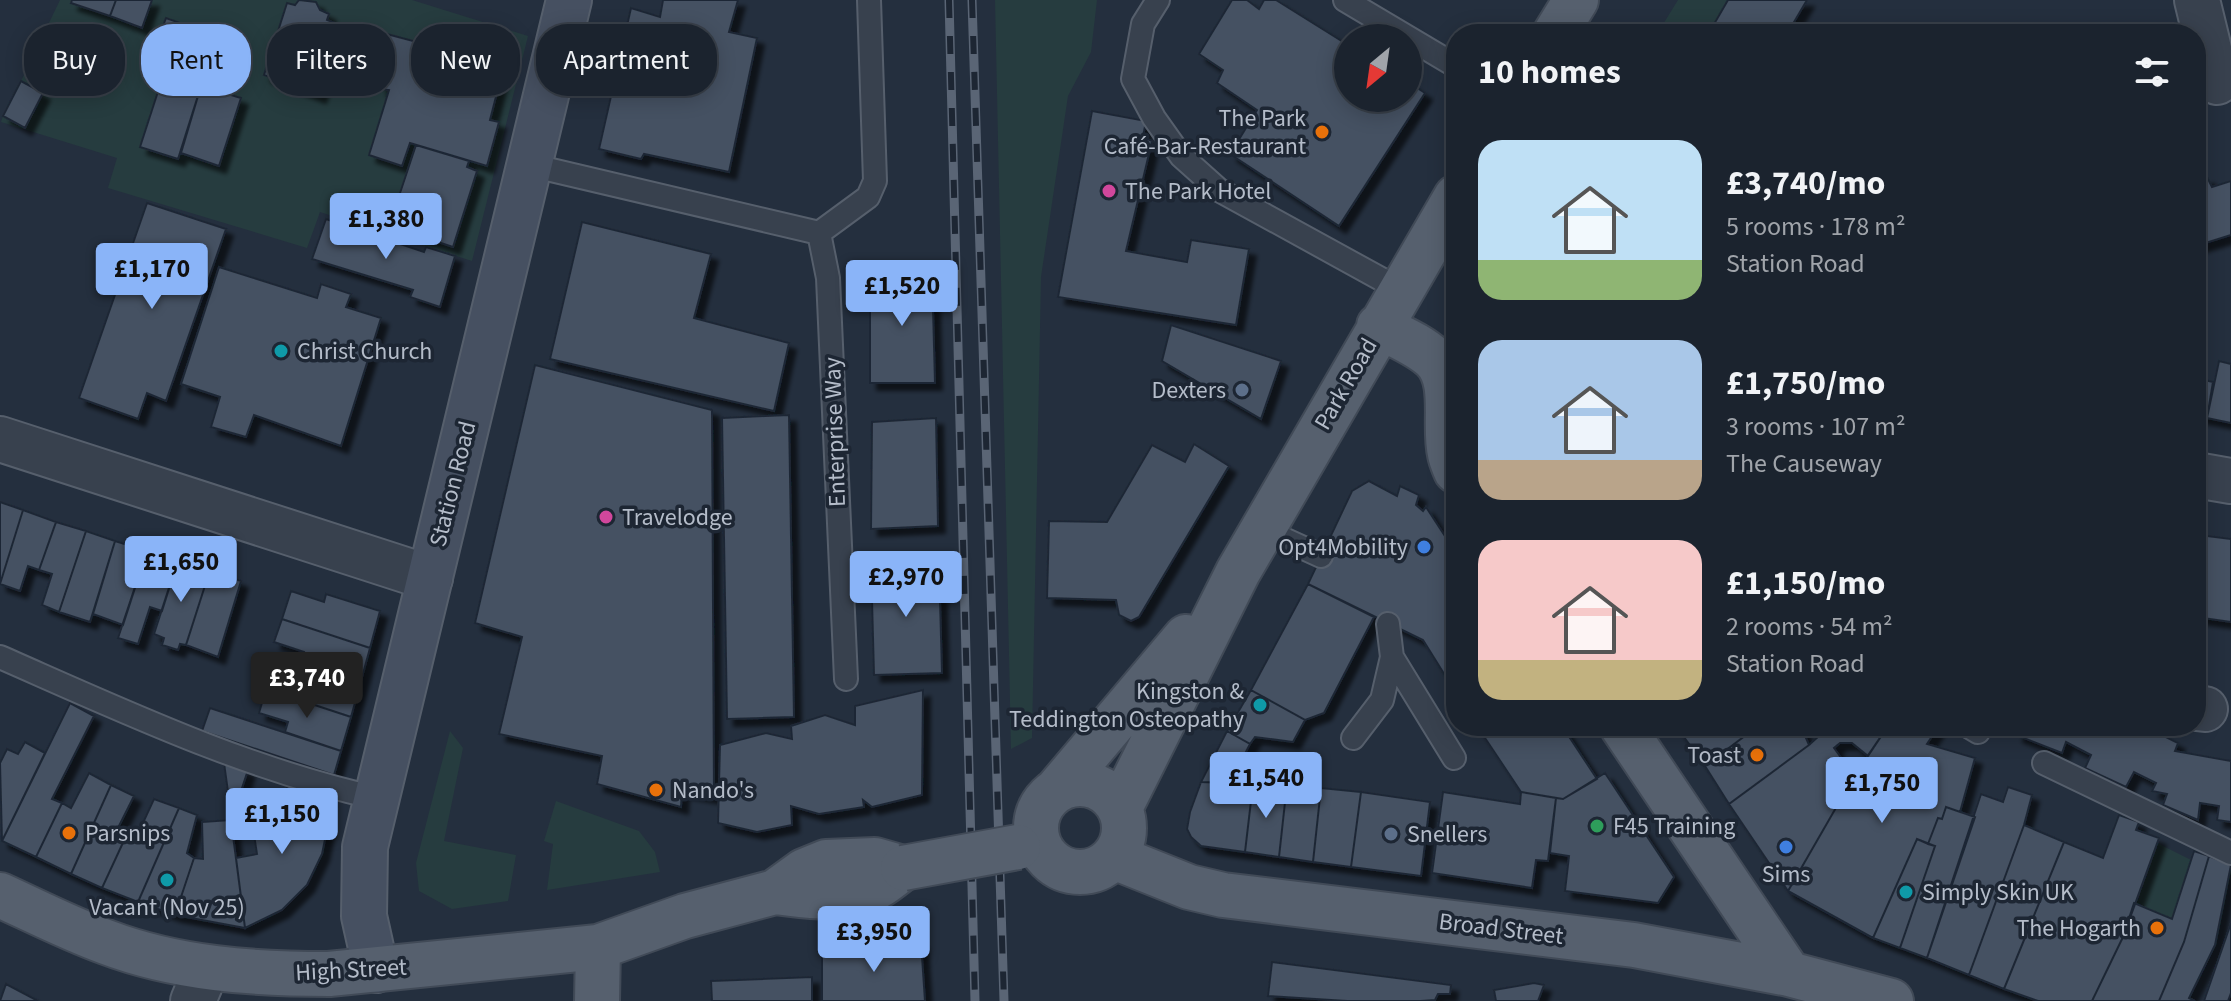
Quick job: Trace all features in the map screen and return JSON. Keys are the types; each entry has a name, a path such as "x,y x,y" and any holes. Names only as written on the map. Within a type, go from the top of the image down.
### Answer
{"main road":[{"name":"Station Road","path":"376,970 364,916 365,847 569,0"},
{"path":"1561,24 1576,0"},
{"name":"Park Road","path":"1120,808 1238,572 1390,308 1446,221"},
{"path":"1390,308 1446,376"},
{"name":"Park Road","path":"1057,790 1238,572"},
{"path":"1628,736 1788,988"},
{"path":"1088,784 1103,790 1120,808 1124,830 1120,848 1101,868 1074,872 1061,868 1028,844 1035,831 1039,810 1057,790 1088,784"},
{"name":"High Street","path":"0,895 108,943 154,957 200,984 598,947 708,909 775,892 813,897 864,893 881,885 903,868 1028,844"},
{"name":"Broad Street","path":"1114,857 1189,887 1223,895 1634,945 1788,988 1891,1001"},
{"path":"597,1001 598,947"}],"street":[{"path":"2197,0 2201,24"},
{"path":"2206,45 2215,83"},
{"path":"0,439 430,578"},
{"path":"2206,477 2231,481"}],"lane":[{"path":"530,165 819,233 868,197 875,181 869,0"},
{"path":"1158,0 1143,24 1133,79 1154,118 1181,156 1219,190 1390,308"},
{"path":"1345,0 1446,60"},
{"name":"Enterprise Way","path":"819,233 828,278 846,679"},
{"path":"1264,530 1321,556"},
{"path":"1353,738 1382,700 1392,657 1388,624"},
{"path":"0,657 202,744 331,788 377,798"},
{"path":"1392,657 1454,758"},
{"path":"2044,763 2231,853"}],"green space":[{"path":"60,0 72,0 71,3 141,28 141,96 156,96 140,146 177,159 181,153 219,166 240,98 234,96 251,96 251,24 143,24 152,0 299,0 295,5 327,20 329,13 320,10 311,0 412,0 489,24 411,24 411,40 395,36 395,24 267,24 267,96 387,96 369,155 402,166 410,143 416,145 389,226 453,247 477,172 467,167 469,161 487,165 498,122 490,120 473,96 513,96 472,261 320,212 307,248 108,188 117,158 1,122 3,116 25,128 41,96 125,96 125,24 48,24"},
{"path":"995,0 1097,0 1091,52 1068,96 1041,277 1032,738 1011,749"},
{"path":"1678,0 1728,0 1714,24 1663,24"},
{"path":"520,34 528,36 520,68"},
{"path":"450,731 463,748 444,841 516,855 508,901 452,909 419,891 416,863"},
{"path":"556,801 639,831 655,852 660,872 547,890 553,844 544,841"},
{"path":"2157,843 2191,860 2172,919 2134,903"}],"building":[{"path":"72,0 116,0 110,16 71,3"},
{"path":"116,0 152,0 141,28 110,16"},
{"path":"299,0 316,2 320,10 329,14 327,20 338,24 280,24 287,3 295,5"},
{"path":"663,0 738,0 729,32 757,38 729,172 644,154 641,159 599,149 611,96 717,96 717,24 627,24 631,8 660,17"},
{"name":"The Park Café-Bar-Restaurant","path":"1232,0 1247,0 1259,9 1264,0 1276,0 1334,36 1334,112 1413,112 1339,226 1230,154 1257,110 1217,83 1223,70 1199,54"},
{"path":"1728,0 1807,0 1793,24 1714,24"},
{"path":"166,18 183,24 164,24"},
{"path":"395,36 411,40 411,96 496,96 490,120 499,122 487,166 410,143 402,166 369,155 387,96 395,96"},
{"path":"21,81 24,83 24,96 41,96 25,128 3,116"},
{"path":"157,96 198,96 178,159 140,147"},
{"path":"198,96 241,98 219,166 181,153"},
{"name":"The Park Hotel","path":"1092,111 1146,121 1143,137 1152,141 1126,251 1187,262 1191,240 1249,249 1236,325 1058,297"},
{"path":"416,145 469,161 467,167 477,171 453,247 389,226"},
{"path":"2206,177 2212,187 2231,181 2231,235 2206,243"},
{"path":"147,203 226,229 166,401 147,393 138,419 79,398"},
{"path":"326,219 424,252 426,247 455,256 440,307 410,297 413,290 312,259"},
{"path":"582,222 711,254 694,318 789,343 774,411 550,359"},
{"name":"Christ Church","path":"219,267 317,298 321,284 351,294 346,307 381,318 341,446 254,415 246,437 211,427 220,397 181,384"},
{"path":"932,272 935,383 870,383 870,273"},
{"name":"Dexters","path":"1171,325 1281,361 1261,419 1162,361"},
{"path":"2219,361 2231,364 2231,423 2207,418"},
{"name":"Travelodge","path":"535,365 712,410 714,797 682,791 681,807 597,784 602,756 499,734 522,637 475,623"},
{"path":"2206,380 2213,382 2206,418"},
{"path":"789,415 794,717 727,719 722,418"},
{"path":"936,418 938,526 871,529 872,422"},
{"path":"1194,444 1229,466 1139,617 1131,621 1119,615 1116,600 1047,598 1049,521 1107,522 1152,445 1185,462"},
{"path":"1369,481 1397,496 1400,486 1419,495 1416,505 1423,511 1426,507 1446,538 1446,677 1423,640 1308,584 1352,491"},
{"path":"0,502 23,510 0,584"},
{"path":"23,510 56,522 39,570 28,566 20,591 0,584"},
{"path":"56,522 86,531 59,612 42,605 52,574 39,570"},
{"path":"86,531 115,541 90,622 59,612"},
{"path":"2206,536 2231,539 2231,622 2206,618"},
{"path":"115,541 147,551 123,625 93,614"},
{"path":"147,551 178,560 162,611 150,607 138,644 118,638"},
{"path":"178,560 210,570 186,645 180,644 178,650 162,645 164,638 154,634"},
{"path":"871,563 939,564 942,673 874,675"},
{"path":"210,570 241,581 218,657 186,645"},
{"path":"1308,584 1374,617 1324,713 1305,720 1251,690"},
{"path":"291,591 324,602 326,594 380,611 370,648 282,619"},
{"path":"282,619 370,648 361,681 302,664 304,652 274,642"},
{"path":"306,666 361,681 351,717 266,689 272,667 304,675"},
{"path":"266,689 351,717 341,751 285,732 288,722 259,713"},
{"path":"923,690 922,795 872,807 863,800 864,807 819,814 791,806 792,825 757,832 718,823 720,745 766,733 792,739 791,726 825,715 855,725 855,706"},
{"name":"Kingston & Teddington Osteopathy","path":"1251,690 1305,720 1293,742 1255,737 1250,744 1227,731"},
{"name":"Parsnips","path":"70,703 94,716 52,799 62,803 36,857 2,841"},
{"path":"210,708 341,751 334,775 202,731"},
{"path":"1227,731 1250,744 1230,783 1201,782"},
{"path":"1484,736 1569,736 1597,779 1563,799 1521,792"},
{"path":"1683,736 1745,736 1705,766"},
{"name":"Toast","path":"1745,736 1805,736 1809,745 1729,804 1705,766"},
{"name":"Sims","path":"1819,736 1881,736 1868,756 1852,743 1840,743 1834,748 1856,773 1788,891 1729,804"},
{"path":"1881,736 1932,736 1927,744 1975,758 1960,812 1946,807 1928,844 1917,839 1873,938 1788,891 1856,773"},
{"path":"2019,736 2164,736 2178,743 2175,751 2231,761 2231,822 2217,820 2219,806 2200,803 2198,820 2163,805 2167,794 2152,791 2156,783 2134,772 2126,787 2085,768 2091,755 2066,742 2062,753"},
{"path":"25,742 45,753 2,841 0,763 7,749 18,754"},
{"path":"224,763 248,770 240,794 228,792"},
{"name":"Parsnips","path":"89,773 111,785 71,874 36,857 62,803 71,808"},
{"name":"F45 Training","path":"1605,773 1674,877 1658,903 1565,891 1569,856 1550,853 1556,798 1563,799"},
{"path":"1201,782 1253,784 1245,852 1201,846 1191,837 1187,829 1190,812"},
{"path":"1276,782 1287,784 1279,857 1245,852 1253,784 1275,787"},
{"path":"1287,784 1321,788 1313,862 1279,857"},
{"path":"111,785 134,796 117,830 127,834 102,888 71,874"},
{"path":"288,785 327,798 320,822 328,825 322,854 307,885 282,910 245,928 236,858 257,854 252,822 272,817 281,810"},
{"path":"2008,787 2032,795 1969,975 1927,958 1981,794 2003,802"},
{"path":"1321,788 1361,792 1351,867 1313,862"},
{"name":"Snellers","path":"1361,792 1430,802 1421,876 1351,867"},
{"path":"1443,792 1520,804 1521,792 1556,798 1548,861 1536,860 1532,888 1432,873"},
{"path":"154,799 179,808 138,902 102,888 127,834 136,838"},
{"path":"1946,807 1975,817 1927,958 1900,948 1935,846 1928,844"},
{"name":"Vacant (Nov 25)","path":"179,808 197,815 187,853 194,858 175,915 138,902"},
{"path":"2119,815 2139,822 2136,830 2159,838 2123,937 2092,1001 2038,1001 2004,989 2064,842 2103,858"},
{"path":"231,820 245,928 175,915 194,858 203,859 202,822"},
{"path":"2024,825 2064,842 2004,989 1969,975"},
{"name":"Simply Skin UK","path":"1917,839 1935,846 1900,948 1873,938"},
{"name":"The Hogarth","path":"2194,851 2209,856 2184,942 2159,1001 2092,1001 2123,937 2134,903 2172,919"},
{"path":"2209,856 2231,865 2215,945 2189,998 2195,1001 2159,1001 2184,942"},
{"path":"2231,923 2231,993 2228,1001 2204,1001"},
{"path":"921,942 925,1001 822,1001 822,952"},
{"path":"1272,962 1451,985 1450,994 1438,994 1435,1000 1421,1001 1347,1001 1268,996"},
{"path":"812,977 812,1001 712,1001 711,981"},
{"path":"1534,983 1544,985 1538,1001 1496,1001 1494,990"},
{"path":"6,984 38,1001 0,1001"}],"railway":[{"path":"949,0 975,1001"},
{"path":"972,0 1004,1001"}],"place":[{"name":"The Park Café-Bar-Restaurant","path":"1322,132"},
{"name":"The Park Hotel","path":"1109,191"},
{"name":"Christ Church","path":"281,351"},
{"name":"Dexters","path":"1242,390"},
{"name":"Travelodge","path":"606,517"},
{"name":"Opt4Mobility","path":"1424,547"},
{"name":"Kingston & Teddington Osteopathy","path":"1260,705"},
{"name":"Toast","path":"1757,755"},
{"name":"Nando's","path":"656,790"},
{"name":"F45 Training","path":"1597,826"},
{"name":"Parsnips","path":"69,833"},
{"name":"Snellers","path":"1391,834"},
{"name":"Sims","path":"1786,847"},
{"name":"Vacant (Nov 25)","path":"167,880"},
{"name":"Simply Skin UK","path":"1906,892"},
{"name":"The Hogarth","path":"2157,928"}]}
